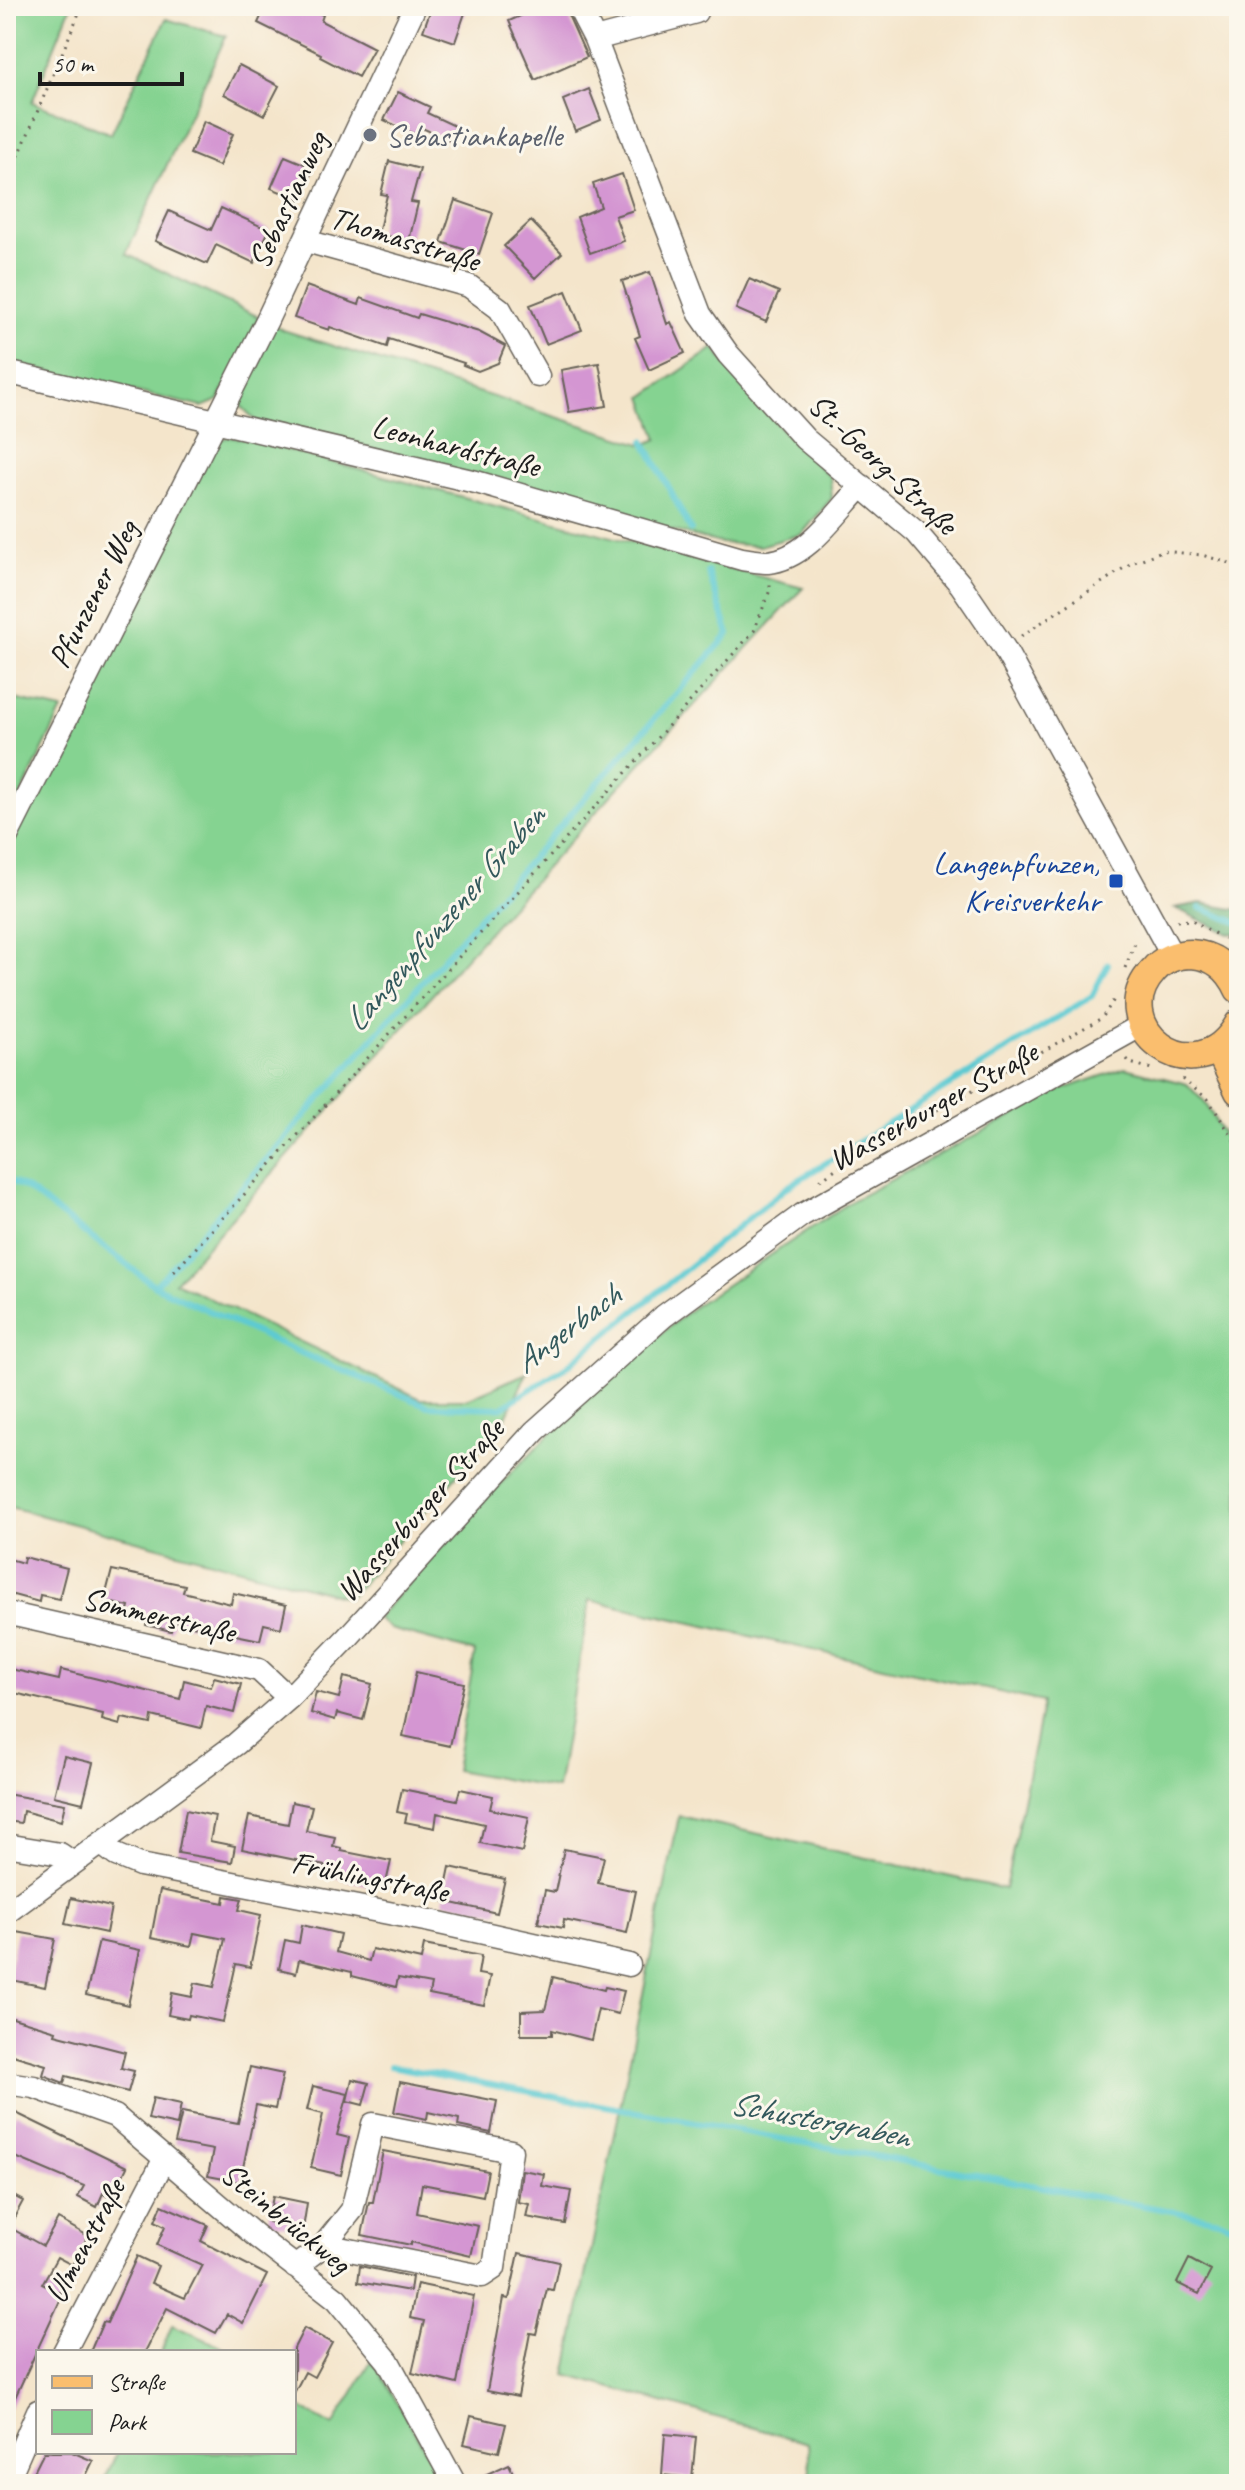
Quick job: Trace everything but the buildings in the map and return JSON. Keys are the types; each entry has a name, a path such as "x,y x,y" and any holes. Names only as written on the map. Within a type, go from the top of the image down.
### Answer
{"main road":[{"path":"1237,981 1222,965 1207,957 1190,954 1173,957 1158,965 1147,977 1140,992 1139,1009 1142,1025 1150,1038 1175,1055 1205,1055 1219,1049 1231,1038 1239,1024"},
{"path":"1219,1049 1239,1091"}],"street":[{"name":"Sebastianweg","path":"216,421 306,241 415,6"},
{"name":"St.-Georg-Straße","path":"578,6 595,39 700,314 728,354 805,439 916,532 961,585 1004,648 1173,957"},
{"path":"595,39 696,12 699,6"},
{"name":"Thomasstraße","path":"306,241 469,286 500,309 538,376"},
{"name":"Leonhardstraße","path":"6,372 476,482 742,559 769,562"},
{"name":"Pfunzener Weg","path":"6,838 216,421"},
{"path":"769,562 792,555 811,541 862,486"},
{"name":"Wasserburger Straße","path":"6,1913 236,1744 289,1698 319,1669 535,1431 664,1316 802,1215 1142,1025"},
{"name":"Sommerstraße","path":"6,1613 259,1670 289,1698"},
{"name":"Frühlingstraße","path":"102,1844 116,1855 140,1865 430,1921 629,1965"},
{"path":"6,1845 60,1854 73,1863"},
{"name":"Steinbrückweg","path":"6,2083 34,2087 115,2116 164,2160 337,2299 388,2361 455,2484"},
{"path":"295,2267 324,2245 352,2210 373,2124 511,2151 494,2268 482,2276 324,2245"},
{"name":"Ulmenstraße","path":"65,2350 164,2160"},
{"path":"6,2484 36,2416"}],"path":[{"path":"6,186 82,6"},
{"path":"1004,648 1130,564 1162,551 1202,555 1239,566"},
{"path":"174,1272 754,631 770,590 769,562"},
{"path":"1157,926 1192,920 1221,937 1239,941"},
{"path":"1234,1139 1239,1148"}],"green space":[{"path":"6,6 71,6 32,102 111,134 166,19 226,36 126,254 259,317 219,400 202,407 6,362"},
{"path":"271,323 283,330 644,445 658,439 643,397 714,348 769,416 830,477 832,498 802,534 760,546 720,543 256,421 237,402"},
{"path":"229,437 803,588 614,792 175,1282 421,1399 467,1399 527,1373 503,1423 349,1598 6,1506 6,853 212,441"},
{"path":"6,697 62,710 6,826"},
{"path":"1201,903 1239,910 1239,933 1229,934 1175,908"},
{"path":"1125,1068 1187,1084 1206,1104 1239,1163 1239,2484 811,2484 808,2443 566,2375 679,1816 1005,1889 1043,1702 590,1600 557,1789 455,1770 475,1652 390,1629 377,1618 486,1498 602,1382 696,1305 853,1200 1061,1090"},
{"path":"172,2325 229,2350 162,2350"},
{"path":"371,2362 445,2484 103,2484 116,2454 296,2454 296,2405 333,2426"}],"waterway":[{"path":"644,441 691,530"},
{"name":"Langenpfunzener Graben","path":"155,1286 729,634 708,572"},
{"name":"Angerbach","path":"1200,908 1239,923"},
{"name":"Angerbach","path":"6,1179 27,1189 155,1286 296,1351 428,1406 501,1408 567,1366 786,1188 1092,996 1108,964"},
{"name":"Schustergraben","path":"390,2066 1220,2220 1239,2229"}],"place":[{"name":"Sebastiankapelle","path":"370,135"},
{"name":"Langenpfunzen, Kreisverkehr","path":"1116,881"}]}
